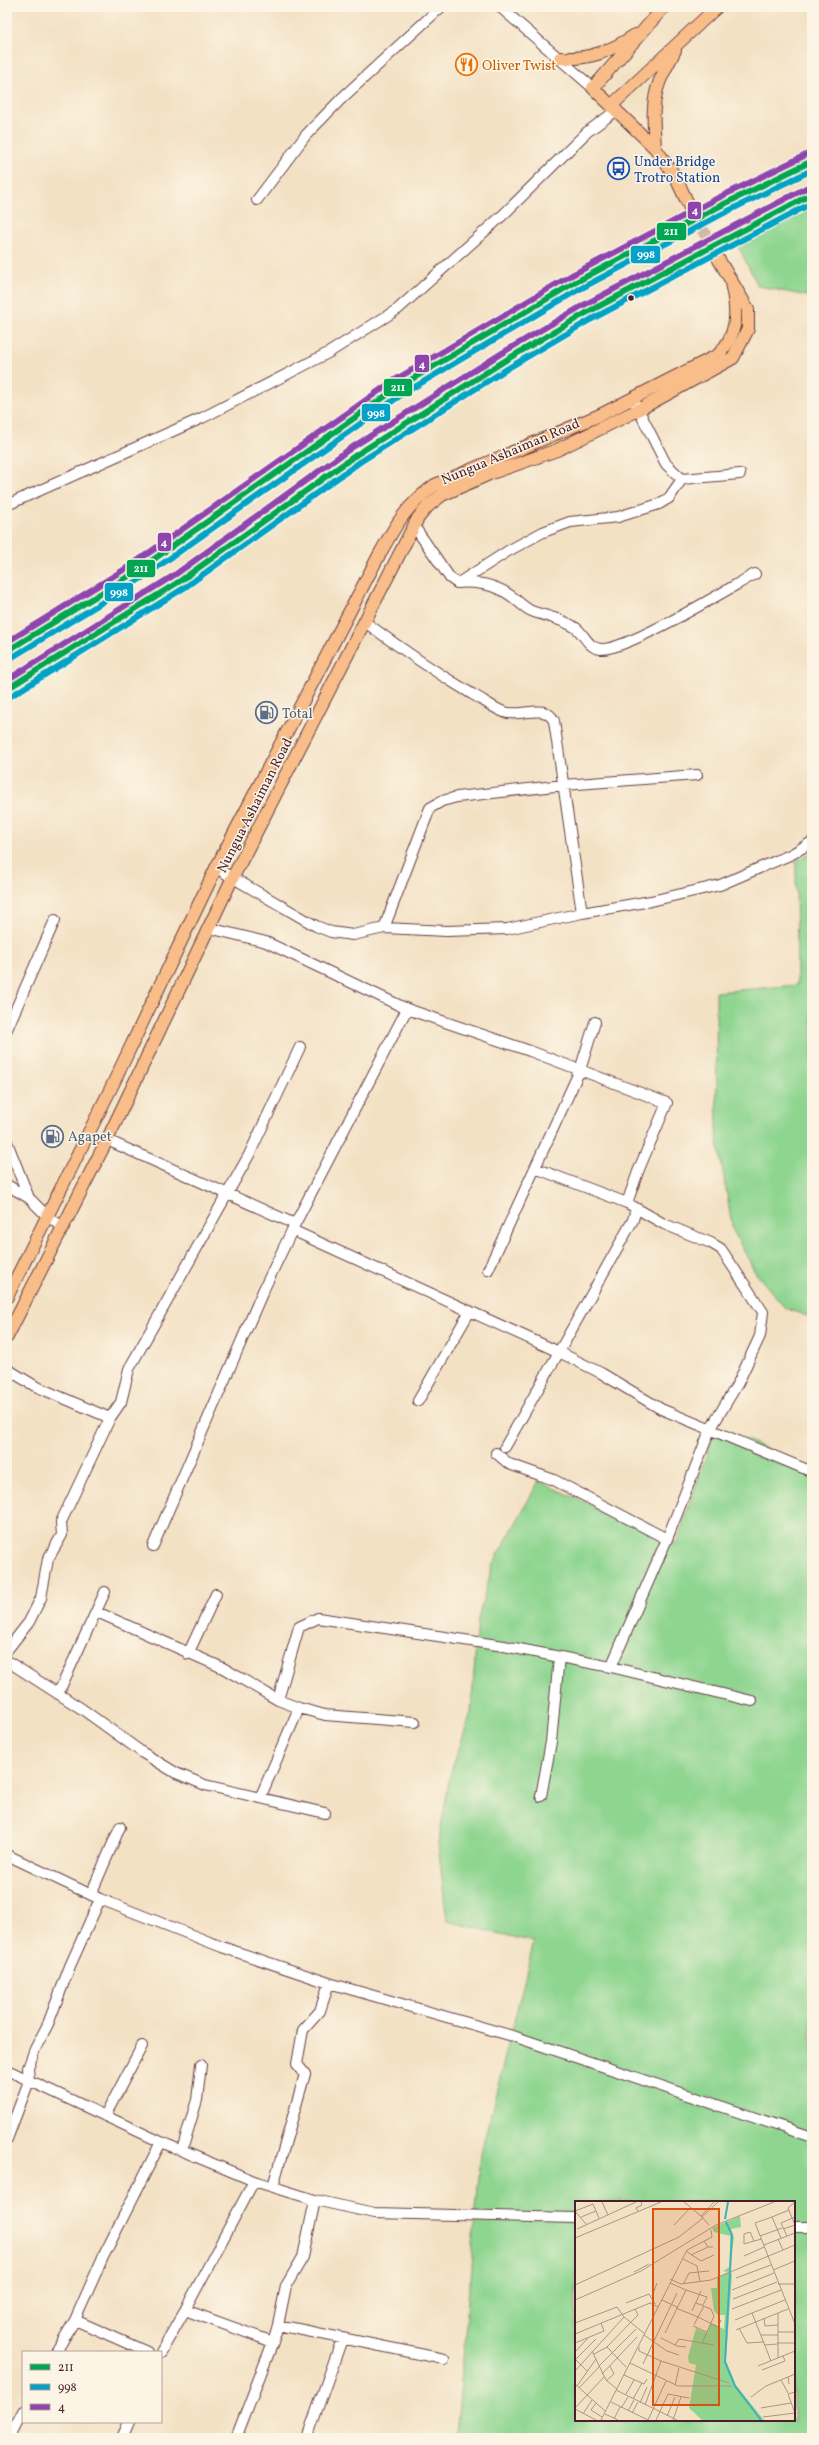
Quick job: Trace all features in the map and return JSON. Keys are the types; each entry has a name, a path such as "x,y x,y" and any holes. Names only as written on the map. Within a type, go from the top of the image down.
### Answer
{"highway":[{"path":"7,652 137,570 403,384 574,283 718,207 812,161"},
{"path":"7,689 180,581 356,455 506,360 586,313 812,194"}],"main road":[{"path":"664,7 642,30 624,56 593,88 655,148 675,176 690,208"},
{"path":"615,108 679,42 718,7"},
{"path":"560,58 583,58 595,56 616,47 642,30"},
{"path":"655,148 654,118 656,94 659,83 679,42"},
{"name":"Nungua Ashaiman Road","path":"7,1337 106,1140 233,877 414,526 428,506 442,495 489,474 557,450 635,405 733,358 748,329 748,309 719,260"},
{"name":"Nungua Ashaiman Road","path":"7,1296 112,1086 216,868 383,548 416,498 452,476 635,405"}],"street":[{"path":"257,200 306,136 342,98 441,7"},
{"path":"500,7 593,88"},
{"path":"7,505 202,418 328,353 398,309 504,214 587,132 615,108"},
{"path":"635,405 666,464 682,479 740,474"},
{"path":"458,583 508,551 543,532 570,522 587,519 610,518 659,504 669,498 682,479"},
{"path":"414,526 450,578 458,583 469,582 497,587 534,612 546,614 577,629 591,646 604,649 640,637 755,574"},
{"path":"365,622 437,673 504,712 517,715 544,711 550,714 554,721 582,913"},
{"path":"384,928 430,808 442,801 457,797 564,785 697,775"},
{"path":"216,868 321,928 353,935 384,928 447,931 507,929 582,913 651,901 720,885 792,854 812,842"},
{"path":"7,1029 55,920"},
{"path":"209,928 266,942 407,1009 580,1070 667,1103 639,1169 631,1205 633,1220 560,1352 505,1447"},
{"path":"153,1546 263,1291 293,1227 407,1009"},
{"path":"488,1270 580,1070 595,1022"},
{"path":"7,1650 29,1622 41,1598 48,1559 62,1534 61,1522 110,1418 124,1395 129,1369 249,1156 300,1047"},
{"path":"106,1140 227,1195 470,1311 560,1352 601,1373 661,1409 810,1471 812,1466"},
{"path":"7,1142 29,1198"},
{"path":"535,1168 631,1205 664,1224 711,1243 721,1249 763,1312 760,1336 738,1383 710,1430 667,1539 611,1668"},
{"path":"7,1185 29,1198 46,1216 63,1227"},
{"path":"418,1401 470,1311"},
{"path":"7,1369 35,1386 110,1418"},
{"path":"496,1453 509,1464 554,1480 667,1539"},
{"path":"58,1694 106,1592"},
{"path":"188,1654 216,1594"},
{"path":"97,1612 188,1654 223,1668 278,1700 298,1708 325,1715 416,1722"},
{"path":"278,1700 298,1627 318,1618 504,1646 611,1668 752,1701"},
{"path":"541,1796 550,1742 558,1657"},
{"path":"7,1661 176,1773 205,1785 325,1813"},
{"path":"260,1798 298,1708"},
{"path":"7,2139 29,2081 28,2068 35,2049 48,2024 96,1897 120,1827"},
{"path":"7,1855 96,1897 222,1947 329,1984 516,2037 812,2138"},
{"path":"273,2186 305,2074 297,2064 303,2030 320,2011 329,1984"},
{"path":"105,2116 142,2046"},
{"path":"182,2150 197,2100 201,2066"},
{"path":"7,2070 161,2142 254,2181 315,2200 374,2213 575,2218"},
{"path":"57,2351 75,2320 103,2257 161,2142"},
{"path":"162,2351 186,2310 254,2181"},
{"path":"236,2438 273,2342 286,2286 303,2257 315,2200"},
{"path":"795,2227 812,2227"},
{"path":"186,2310 273,2342"},
{"path":"75,2320 145,2351"},
{"path":"278,2325 444,2359"},
{"path":"308,2438 342,2339"},
{"path":"9,2438 22,2413"},
{"path":"122,2438 129,2423"}],"green space":[{"path":"812,200 812,297 758,286 734,238"},
{"path":"812,852 812,1318 785,1308 755,1272 733,1230 717,1137 716,992 797,985 796,861"},
{"path":"716,1426 812,1470 812,2438 456,2438 481,2153 534,1942 447,1921 438,1844 450,1775 471,1713 478,1618 493,1564 539,1481 676,1544"}],"tunnel":[{"path":"692,210 719,260"}],"transit line":[{"name":"4","path":"7,642 133,564 393,381 570,276 714,200 808,154"},
{"name":"211","path":"7,651 137,571 397,388 574,283 718,207 812,161"},
{"name":"998","path":"11,658 142,578 401,395 578,290 722,214 812,170"},
{"name":"4","path":"7,680 176,574 351,448 502,353 582,306 808,187"},
{"name":"211","path":"7,689 180,581 356,455 506,360 586,313 812,194"},
{"name":"998","path":"11,696 184,588 360,462 510,367 590,320 812,203"}],"place":[{"name":"Oliver Twist","path":"467,65"},
{"name":"Under Bridge Trotro Station","path":"618,169"},
{"name":"Total","path":"266,713"},
{"name":"Agapet","path":"52,1136"}]}
